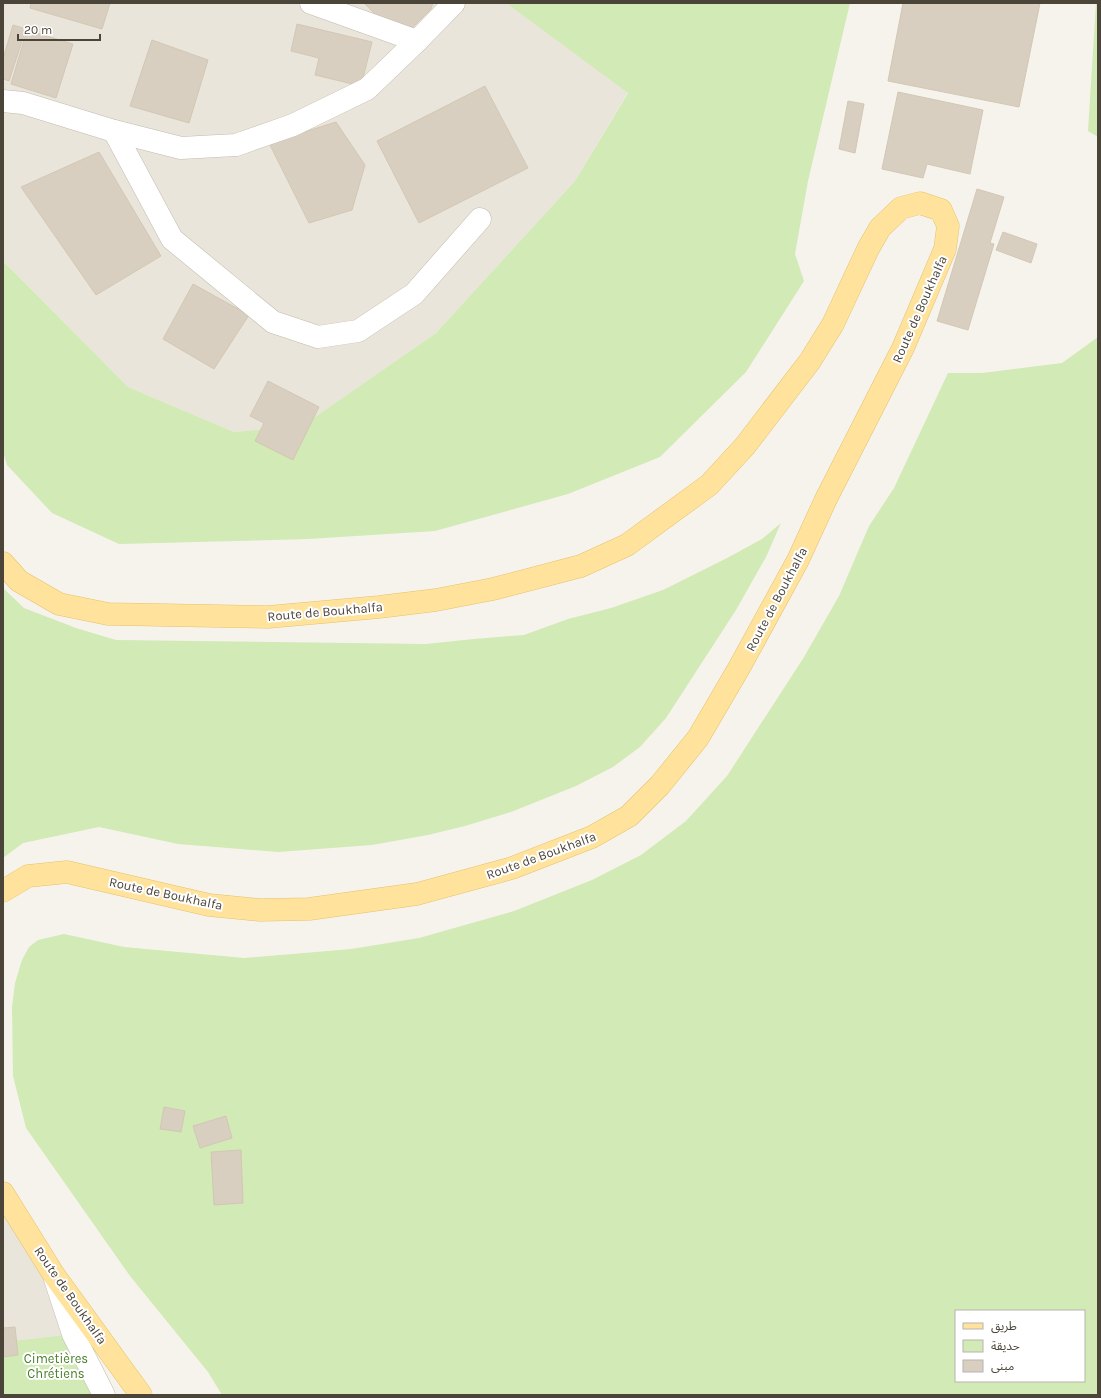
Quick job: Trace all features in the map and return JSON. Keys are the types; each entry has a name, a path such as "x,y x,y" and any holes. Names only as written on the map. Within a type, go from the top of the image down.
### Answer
{"main road":[{"name":"Route de Boukhalfa","path":"3,564 19,581 59,604 108,614 268,617 379,607 436,600 493,589 581,566 628,545 656,525 709,485 745,446 810,361 833,324 868,249 880,228 901,208 920,203 941,210 948,226 945,249 903,348 826,499 798,560 766,620 698,738 660,785 629,816 592,837 512,868 417,894 309,909 260,910 209,905 67,872 28,876 3,891"},
{"name":"Route de Boukhalfa","path":"3,1193 54,1274 141,1395"}],"street":[{"path":"311,3 417,41"},
{"path":"3,101 23,102 114,131 181,148 236,145 293,125 367,89 454,3"},
{"path":"114,131 172,239 273,322 318,337 358,331 414,294 480,219"},
{"path":"54,1274 73,1334 104,1395"}],"shaded area":[{"path":"3,3 506,3 628,92 575,181 436,333 302,426 234,432 128,387 3,261"},
{"path":"3,1193 73,1334 3,1342"}],"green space":[{"path":"506,3 850,3 808,181 795,254 804,281 746,372 660,457 568,494 435,531 308,539 119,544 52,513 7,465 3,452 3,261 128,387 234,432 302,426 436,333 575,181 628,93"},
{"path":"1096,3 1098,3 1098,137 1088,131"},
{"path":"1098,337 1098,1395 222,1395 208,1372 130,1276 26,1128 13,1076 12,1007 15,983 22,960 29,947 38,940 64,934 124,947 244,958 351,949 419,938 514,911 592,880 641,855 686,821 727,776 804,657 839,596 869,526 894,488 948,373 982,373 1062,363"},
{"path":"781,523 766,557 736,610 666,718 640,747 613,767 576,786 511,812 465,826 428,835 372,845 278,852 178,844 99,827 23,843 3,858 3,588 24,608 76,628 116,640 426,644 524,635 568,619 611,608 663,590 729,557 762,539"},
{"name":"Cimetières Chrétiens","path":"73,1334 104,1395 3,1395 3,1342"}],"building":[{"path":"31,3 110,3 102,29 30,8"},
{"path":"365,3 433,3 431,9 412,28 377,16"},
{"path":"903,3 1040,3 1019,107 888,81"},
{"path":"297,24 372,42 361,86 315,75 319,58 291,51"},
{"path":"13,25 26,29 9,81 3,79 3,59"},
{"path":"27,30 73,44 56,98 11,84"},
{"path":"152,40 208,60 189,123 130,106"},
{"path":"485,86 528,168 419,223 377,141"},
{"path":"898,92 983,110 970,174 927,164 923,178 882,169"},
{"path":"848,101 864,104 855,153 839,149"},
{"path":"336,122 365,165 352,210 309,223 269,143"},
{"path":"99,152 161,256 96,295 21,187"},
{"path":"977,189 1004,197 990,243 994,244 968,330 937,321"},
{"path":"1003,232 1037,244 1031,263 996,250"},
{"path":"193,284 249,315 214,369 163,339"},
{"path":"268,381 319,407 293,460 255,441 264,423 250,416"},
{"path":"164,1107 185,1111 181,1132 160,1129"},
{"path":"226,1116 232,1138 200,1148 193,1126"},
{"path":"241,1150 243,1203 214,1205 211,1152"},
{"path":"15,1327 18,1355 3,1357 3,1328"}]}
